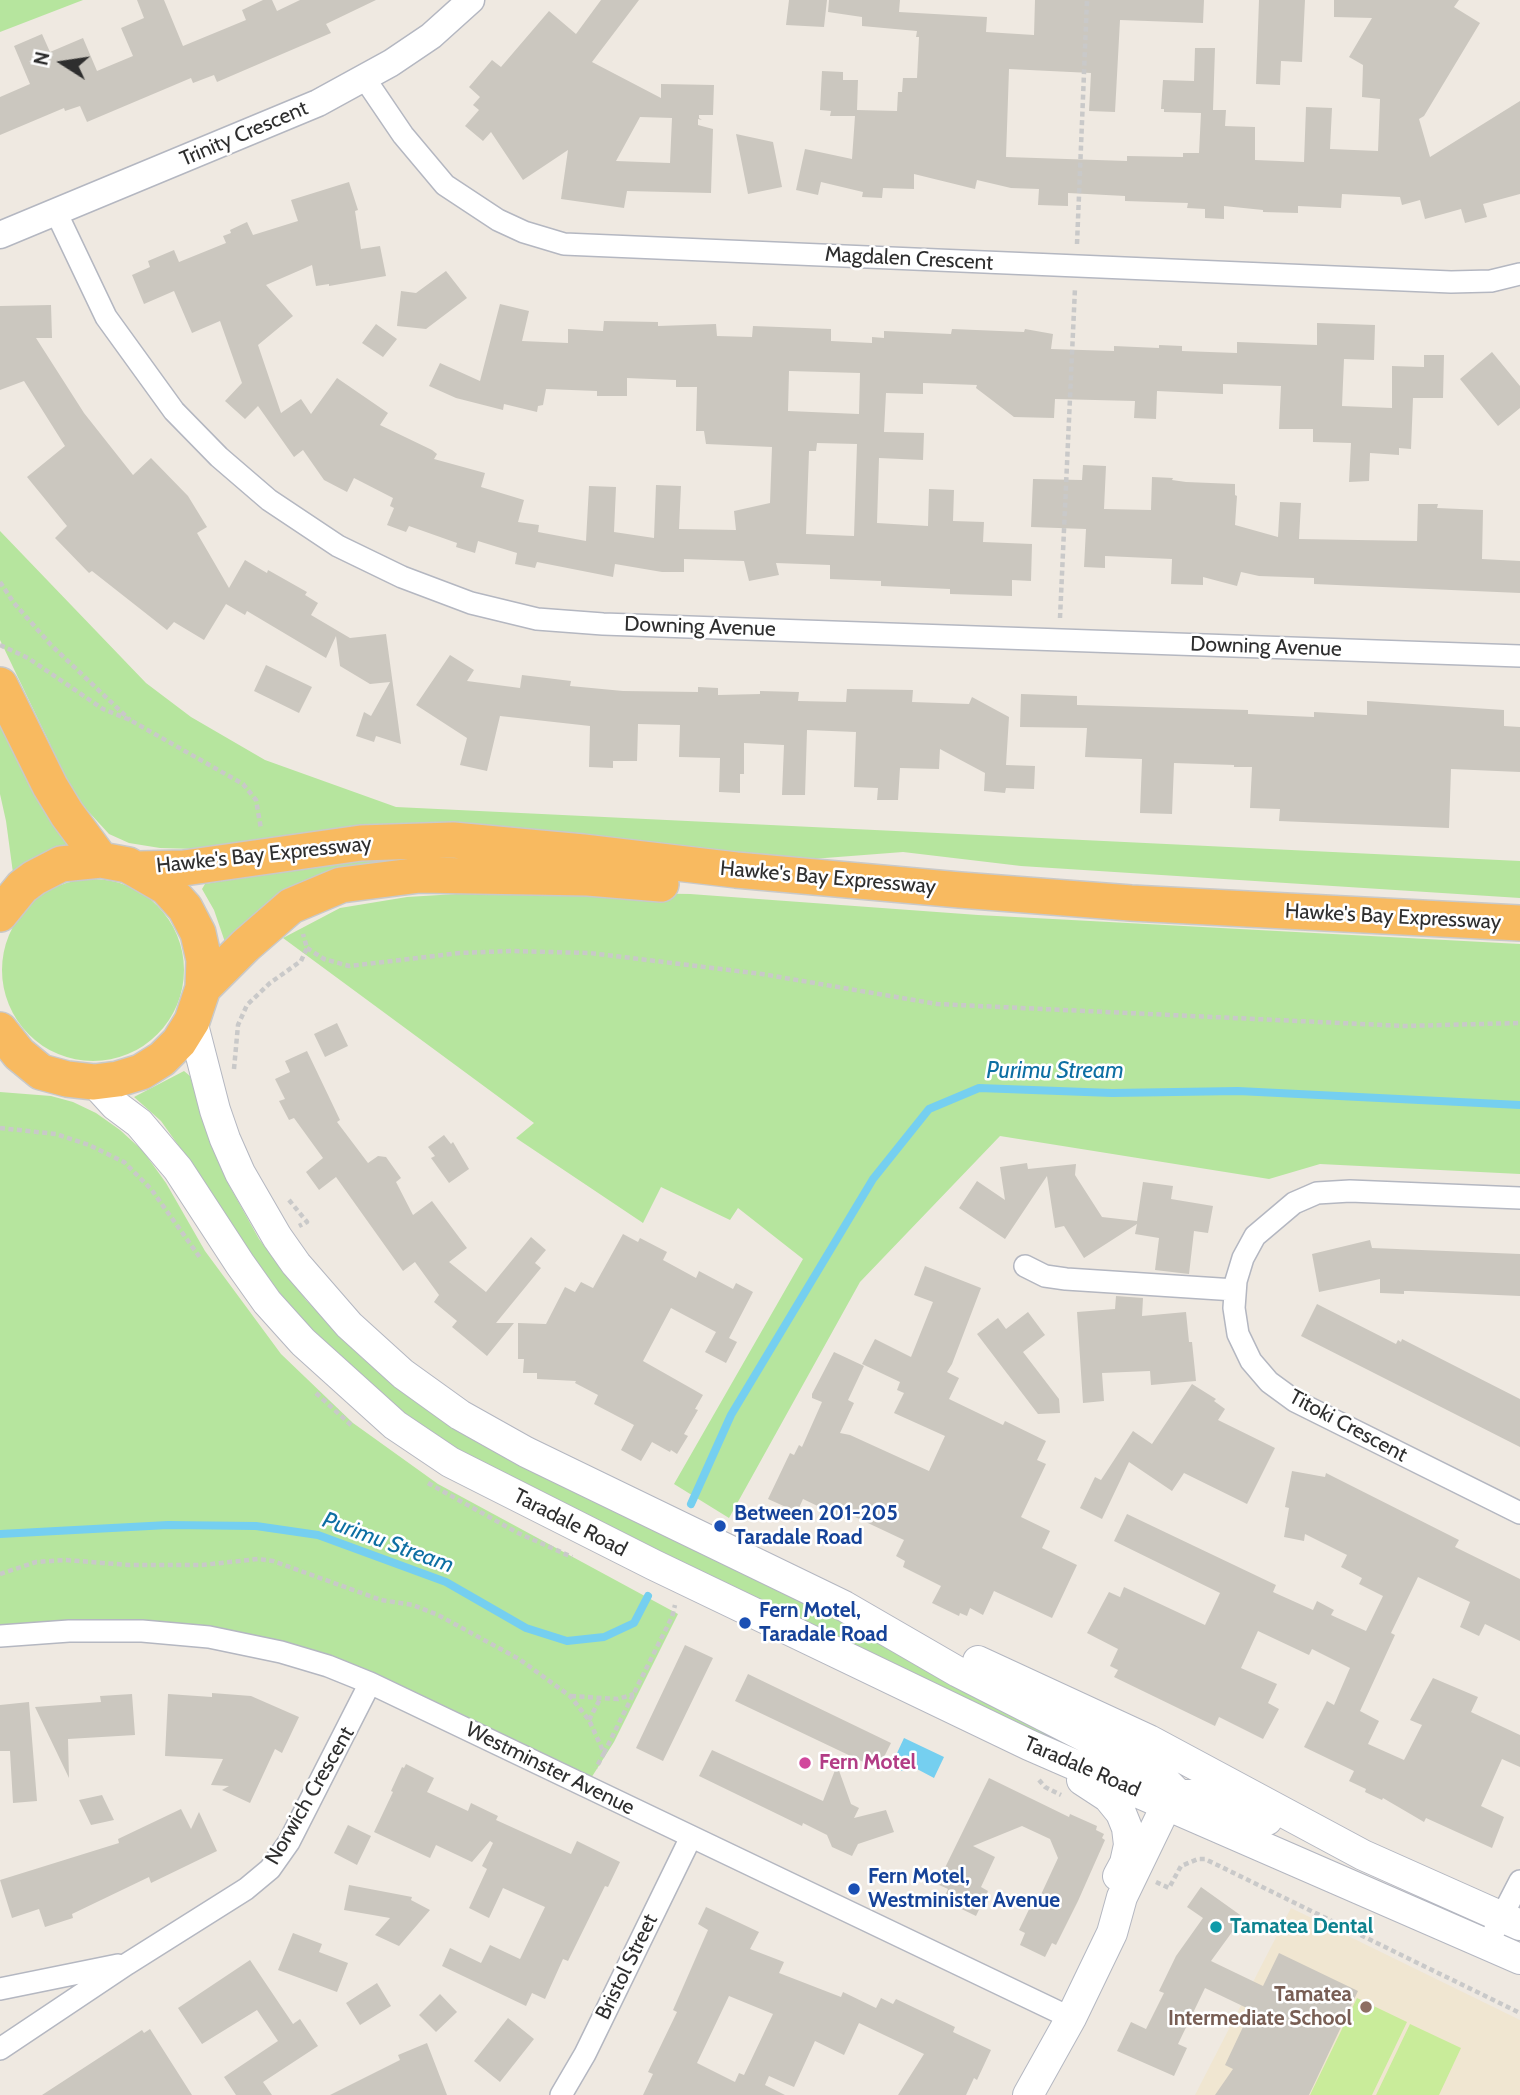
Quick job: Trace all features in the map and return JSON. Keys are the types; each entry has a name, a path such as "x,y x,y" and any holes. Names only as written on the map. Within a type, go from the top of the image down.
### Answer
{"highway":[{"path":"0,685 50,786 101,860"},
{"name":"Hawke's Bay Expressway","path":"138,869 184,868 360,843 453,840 960,890 1520,923"},
{"path":"0,914 22,887 47,870 61,864 101,860 138,869 166,887 185,908 198,933 204,960 203,988 192,1021 179,1042 162,1059 141,1072 94,1082 41,1072 0,1070"},
{"name":"Hawke's Bay Expressway","path":"203,988 291,905 341,885 420,875 588,878 1520,945"},
{"path":"0,1030 19,1054 41,1072"}],"main road":[{"name":"Taradale Road","path":"192,1021 222,1129 256,1203 296,1264 349,1325 385,1359 441,1402 526,1452 874,1621 958,1672 1158,1774 1177,1804"},
{"name":"Taradale Road","path":"94,1082 115,1105 139,1123 178,1169 240,1264 285,1322 338,1375 395,1425 450,1462 654,1566 1029,1745 1177,1804 1520,1959"},
{"name":"Taradale Road","path":"874,1621 912,1632 1149,1740 1363,1855"},
{"path":"1029,1745 1108,1797 1121,1813 1127,1828 1129,1845 1125,1863 1096,1930 1092,1973"},
{"name":"Taradale Road","path":"1177,1804 1195,1795 1210,1799 1363,1855 1512,1920"},
{"path":"1028,2095 1071,2018 1112,1933 1140,1906 1177,1804"}],"street":[{"name":"Trinity Crescent","path":"0,235 318,103 365,79 431,36 471,0"},
{"name":"Magdalen Crescent","path":"365,79 403,135 445,185 498,220 548,240 581,246 1451,282 1491,281 1520,274"},
{"name":"Downing Avenue","path":"56,212 106,317 174,411 219,457 268,500 338,546 402,577 471,603 537,619 603,624 1520,656"},
{"name":"Titoki Crescent","path":"1520,1198 1350,1191 1317,1193 1294,1203 1255,1236 1243,1258 1235,1290 1234,1308 1238,1335 1251,1361 1269,1382 1295,1401 1520,1513"},
{"path":"1025,1266 1045,1276 1066,1279 1235,1290"},
{"name":"Westminster Avenue","path":"0,1636 69,1631 142,1631 209,1637 281,1652 328,1666 370,1683 1071,2018"},
{"name":"Norwich Crescent","path":"0,2049 127,1964 247,1889 270,1869 295,1830 370,1683"},
{"name":"Bristol Street","path":"561,2095 585,2054 691,1837"},
{"path":"1487,1945 1512,1920 1520,1881"},
{"name":"Norwich Crescent","path":"0,1989 127,1964"}],"path":[{"path":"1059,639 1087,0"},
{"path":"0,582 14,603 51,645 130,720 103,709 28,658 0,645"},
{"path":"307,948 324,959 349,966 460,953 590,953 762,975 937,1004 1405,1026 1520,1023"},
{"path":"0,1128 56,1134 89,1145 124,1162 151,1189 208,1268"},
{"path":"0,1574 36,1562 66,1560 128,1565 202,1565 258,1559 274,1561 381,1600 413,1605 438,1615 520,1660 570,1696 590,1720 604,1753"},
{"path":"586,1786 672,1618 674,1606"},
{"path":"570,1696 618,1699 634,1694"},
{"path":"590,1720 600,1699"},
{"path":"1163,1885 1169,1888 1181,1866 1205,1859 1520,2013"},
{"path":"1228,1870 1239,1867"}],"shaded area":[{"name":"Tamatea Intermediate School","path":"1291,1908 1520,2020 1520,2095 1195,2095"}],"green space":[{"path":"0,0 83,0 0,32"},
{"path":"0,531 146,683 191,717 265,760 396,807 1520,861 1520,898 1021,866 903,852 812,859 451,824 197,849 160,848 129,843 109,834 64,780 50,744 0,640"},
{"path":"0,721 70,845 53,851 13,873 0,794"},
{"path":"407,855 407,863 226,945 214,910 202,889 205,884 283,870"},
{"path":"93,879 128,886 157,906 177,935 184,970 177,1005 157,1034 128,1054 93,1061 58,1054 29,1034 9,1005 2,970 9,935 29,906 58,886"},
{"path":"506,891 690,894 978,915 1520,944 1520,1174 1320,1164 1269,1179 1000,1136 860,1282 729,1518 674,1484 803,1259 738,1208 730,1220 661,1187 643,1223 516,1138 534,1123 283,938 340,908 407,897"},
{"path":"184,1071 190,1076 202,1117 229,1185 259,1239 306,1300 362,1358 438,1418 518,1463 843,1622 1136,1777 1133,1782 628,1536 451,1446 395,1407 349,1367 299,1317 241,1244 208,1187 161,1121 134,1097"},
{"path":"0,1092 51,1096 73,1102 96,1113 143,1151 166,1183 205,1251 281,1354 353,1423 438,1484 678,1614 614,1742 586,1786 250,1638 0,1627"},
{"path":"1357,1998 1407,2022 1372,2095 1310,2095"},
{"path":"1410,2024 1461,2048 1439,2095 1376,2095"}],"water":[{"path":"904,1738 944,1757 934,1778 913,1764 909,1770 902,1771 891,1766"}],"building":[{"path":"137,0 164,0 183,46 246,20 242,10 263,0 272,0 277,11 300,0 376,0 326,24 331,33 217,82 214,75 193,83 191,78 87,122 80,106 65,111 64,108 0,135 0,97 30,84 14,46 42,34 50,52 83,38 97,71 133,56 121,28 144,18"},
{"path":"601,0 639,0 592,62 661,98 661,84 714,85 713,115 699,115 702,120 698,119 698,125 713,129 711,193 627,191 624,208 561,199 568,150 523,180 491,132 483,141 465,126 479,110 473,105 480,97 469,87 492,60 501,67 549,11 576,34","holes":["640,117 672,118 670,163 616,161"]},
{"path":"789,0 827,0 824,27 786,25"},
{"path":"829,0 900,0 899,12 987,17 986,32 1034,35 1035,0 1204,0 1203,23 1120,20 1115,112 1089,111 1091,73 1009,69 1006,157 1127,161 1127,156 1183,157 1183,153 1199,153 1201,113 1164,112 1164,109 1161,109 1163,80 1194,81 1195,48 1215,48 1213,110 1226,110 1225,126 1255,127 1255,160 1304,162 1306,107 1332,108 1330,149 1378,151 1380,99 1362,97 1363,65 1349,57 1372,18 1334,17 1334,0 1459,0 1454,7 1480,23 1424,116 1419,119 1430,157 1520,101 1520,194 1483,204 1487,217 1465,223 1461,209 1425,219 1420,200 1402,205 1400,197 1342,194 1341,208 1298,206 1298,213 1263,212 1224,206 1224,219 1205,218 1205,209 1187,208 1188,203 1125,201 1125,196 1068,193 1068,206 1038,205 1039,189 1011,188 977,180 975,189 914,174 914,189 883,188 882,198 862,197 863,192 821,182 818,195 796,190 805,149 852,159 855,116 830,116 831,111 820,110 822,71 843,72 843,80 858,80 857,110 897,111 898,92 902,92 903,78 917,78 917,31 862,26 862,17 828,12"},
{"path":"1259,0 1305,0 1302,62 1281,61 1280,85 1256,84"},
{"path":"736,134 773,142 782,187 748,194"},
{"path":"349,182 358,210 355,211 361,249 380,246 386,276 316,286 312,265 266,285 293,316 258,345 281,413 301,399 311,414 337,378 388,413 380,425 432,450 437,454 434,459 485,473 481,487 524,500 518,522 539,525 538,532 586,541 589,486 616,487 614,532 654,538 656,485 681,486 679,529 736,530 734,511 770,503 772,447 706,444 704,431 696,431 697,387 676,387 676,380 627,378 627,396 597,396 597,391 546,389 543,405 538,406 537,412 504,404 503,410 456,398 429,386 440,363 480,381 500,304 529,311 522,341 568,343 568,329 603,331 604,321 658,322 658,326 716,324 717,336 752,337 753,326 831,329 831,341 872,343 872,337 884,338 884,331 951,334 952,329 1024,332 1025,329 1053,334 1051,349 1114,351 1114,346 1159,348 1159,345 1182,346 1182,351 1237,353 1237,342 1317,345 1317,323 1375,325 1374,360 1344,359 1342,406 1392,408 1392,366 1424,367 1424,355 1444,355 1443,398 1413,398 1411,449 1399,448 1399,455 1370,453 1369,481 1349,482 1351,443 1313,442 1313,429 1279,429 1281,386 1223,384 1223,394 1157,391 1156,419 1134,418 1135,401 1055,399 1054,418 1014,417 976,388 977,385 923,383 923,394 886,393 884,432 924,433 923,460 879,458 877,523 928,526 929,489 954,490 953,521 984,522 983,542 1032,544 1031,581 1012,580 1012,596 950,594 950,589 881,586 881,581 830,579 830,565 776,563 779,575 749,581 744,561 684,559 684,572 662,572 615,564 613,577 537,562 535,568 515,564 517,553 478,541 475,553 456,547 457,543 409,526 406,532 387,525 394,508 390,506 393,498 354,478 347,492 324,480 303,450 294,457 258,406 245,419 225,401 242,383 220,321 192,333 174,291 144,304 132,275 150,267 148,261 174,250 179,262 226,243 223,236 247,222 253,235 298,221 291,200","holes":["789,371 860,373 859,414 788,411","817,443 857,444 854,536 806,534 809,451 816,451"]},
{"path":"446,271 467,298 426,329 397,326 401,291 416,293"},
{"path":"51,305 52,338 36,338 84,413 133,475 151,458 188,496 207,527 197,533 229,588 245,560 307,592 305,595 318,603 311,615 350,638 386,634 401,744 376,736 374,742 356,736 364,712 371,716 390,682 370,684 340,666 336,636 326,658 247,611 245,615 226,604 204,640 174,622 167,630 92,571 89,573 55,538 67,526 27,477 65,446 24,381 0,390 0,306"},
{"path":"376,324 397,339 383,357 362,343"},
{"path":"1492,352 1520,386 1520,408 1498,426 1460,379"},
{"path":"1083,465 1106,466 1104,509 1151,510 1152,477 1186,482 1235,484 1235,525 1278,537 1280,502 1301,503 1299,539 1417,541 1418,504 1438,504 1437,508 1483,510 1482,559 1520,561 1520,593 1314,584 1314,578 1259,576 1241,572 1237,586 1203,577 1203,585 1171,584 1172,559 1105,556 1105,568 1084,567 1086,529 1031,527 1033,479 1082,480"},
{"path":"450,655 474,670 467,681 520,688 522,675 571,681 570,686 623,691 698,692 698,687 718,688 718,695 760,694 760,691 799,692 798,701 846,702 847,689 913,690 912,702 969,704 972,697 1009,717 1006,765 1035,766 1034,789 1006,788 1005,793 984,791 985,773 940,749 939,769 900,768 898,800 877,800 878,788 854,787 856,732 807,730 805,795 782,795 784,745 744,743 744,774 740,774 740,793 719,792 720,758 679,757 680,725 638,724 637,761 613,761 613,768 589,767 590,726 500,716 487,771 460,765 467,738 416,705"},
{"path":"266,665 312,687 299,713 254,691"},
{"path":"1021,694 1077,696 1077,705 1248,710 1248,714 1314,717 1314,712 1367,715 1367,701 1504,710 1504,726 1520,727 1520,772 1451,769 1449,828 1279,821 1280,809 1250,808 1252,767 1234,765 1174,763 1172,814 1140,813 1142,759 1085,757 1087,728 1020,727"},
{"path":"337,1023 348,1046 325,1057 314,1034"},
{"path":"307,1051 340,1120 337,1122 368,1163 378,1156 386,1157 401,1178 396,1182 413,1215 432,1201 467,1248 449,1262 486,1292 531,1237 546,1250 535,1263 541,1268 496,1323 514,1323 487,1356 452,1327 457,1321 434,1302 439,1295 415,1262 403,1271 336,1177 319,1190 306,1172 323,1158 294,1118 289,1120 279,1101 285,1099 275,1079 290,1072 285,1061"},
{"path":"444,1135 451,1144 453,1142 469,1169 449,1183 431,1158 435,1156 428,1147"},
{"path":"1027,1163 1028,1169 1076,1164 1075,1175 1102,1217 1137,1221 1143,1182 1173,1186 1171,1199 1213,1206 1208,1233 1194,1231 1189,1274 1155,1270 1159,1238 1135,1234 1137,1224 1084,1258 1064,1226 1055,1228 1047,1176 1005,1239 959,1208 977,1181 1005,1200 1000,1167"},
{"path":"623,1234 638,1242 640,1238 667,1252 663,1260 696,1278 699,1271 733,1289 736,1283 753,1292 729,1338 737,1342 726,1363 705,1352 716,1332 671,1308 643,1361 703,1395 684,1434 688,1436 677,1454 652,1442 641,1461 621,1450 634,1425 594,1404 598,1395 575,1383 576,1381 537,1379 537,1373 523,1373 524,1359 518,1359 518,1323 546,1324 565,1287 575,1292 581,1282 593,1288"},
{"path":"1370,1240 1372,1248 1520,1254 1520,1296 1409,1291 1404,1291 1404,1294 1380,1293 1380,1279 1319,1292 1312,1254"},
{"path":"925,1266 981,1288 947,1372 959,1378 949,1399 1003,1425 1005,1421 1046,1441 1037,1460 1046,1464 1021,1517 1050,1531 1042,1548 1077,1565 1052,1618 994,1591 983,1615 970,1608 967,1616 960,1613 959,1616 932,1603 941,1586 903,1567 905,1561 896,1556 904,1540 853,1516 851,1522 803,1499 797,1512 768,1499 790,1453 794,1455 799,1445 802,1447 822,1402 812,1398 812,1394 834,1352 864,1366 848,1400 854,1403 840,1433 929,1471 945,1436 894,1413 904,1393 897,1390 900,1382 862,1364 875,1339 911,1357 933,1302 914,1295"},
{"path":"1116,1296 1143,1298 1142,1316 1186,1312 1196,1381 1151,1385 1150,1371 1102,1373 1104,1401 1083,1403 1077,1312 1115,1309"},
{"path":"1317,1304 1396,1344 1402,1339 1520,1399 1520,1447 1301,1336"},
{"path":"1028,1312 1045,1335 1023,1352 1059,1399 1060,1413 1038,1414 977,1334 998,1318 1006,1329"},
{"path":"1192,1384 1216,1399 1214,1401 1225,1409 1218,1420 1275,1448 1247,1504 1184,1473 1172,1491 1129,1462 1102,1519 1080,1508 1095,1477 1101,1480 1133,1431 1152,1444"},
{"path":"1292,1471 1325,1477 1326,1473 1459,1540 1455,1547 1520,1579 1520,1641 1485,1624 1479,1636 1460,1627 1470,1602 1418,1577 1391,1633 1395,1635 1360,1711 1379,1721 1368,1744 1404,1760 1422,1725 1410,1720 1433,1678 1478,1697 1471,1712 1520,1735 1520,1767 1502,1759 1481,1806 1504,1817 1492,1848 1426,1818 1424,1822 1383,1798 1382,1800 1365,1792 1366,1789 1349,1781 1354,1771 1304,1747 1327,1701 1334,1705 1350,1668 1312,1649 1309,1655 1258,1631 1241,1668 1277,1684 1268,1703 1279,1709 1263,1739 1219,1717 1215,1726 1114,1677 1118,1670 1110,1666 1118,1649 1087,1633 1109,1592 1120,1597 1124,1587 1205,1625 1220,1593 1114,1541 1127,1514 1276,1585 1273,1592 1313,1610 1317,1601 1334,1610 1331,1615 1366,1631 1383,1596 1359,1584 1362,1578 1341,1567 1347,1555 1305,1534 1304,1541 1284,1537 1289,1508 1285,1507"},
{"path":"685,1645 713,1658 663,1761 636,1748"},
{"path":"748,1674 891,1743 878,1769 735,1701"},
{"path":"212,1693 251,1696 299,1717 282,1753 275,1749 250,1803 222,1790 229,1786 211,1785 223,1759 165,1756 168,1694 212,1697"},
{"path":"132,1694 135,1735 68,1739 69,1778 35,1707 101,1702 100,1696"},
{"path":"29,1702 37,1801 13,1803 10,1751 0,1751 0,1705"},
{"path":"712,1750 823,1801 837,1765 851,1804 859,1808 854,1818 886,1810 894,1832 858,1844 852,1856 832,1847 827,1835 803,1823 802,1826 699,1776"},
{"path":"406,1764 434,1778 427,1792 468,1811 471,1803 498,1816 496,1820 571,1854 577,1841 620,1862 608,1887 605,1886 568,1961 563,1959 545,1999 532,1993 526,2006 442,1966 450,1948 481,1963 490,1945 520,1959 545,1907 503,1888 489,1918 469,1908 487,1869 482,1866 493,1843 490,1841 472,1862 436,1845 430,1858 374,1832 402,1767"},
{"path":"989,1778 1069,1817 1070,1814 1097,1826 1096,1830 1104,1834 1102,1838 1105,1840 1078,1901 1056,1945 1052,1943 1045,1957 1020,1945 1025,1933 1019,1930 1034,1899 1038,1901 1058,1858 1050,1839 1022,1826 973,1846 995,1857 981,1887 988,1891 976,1916 943,1900 948,1889 937,1884"},
{"path":"102,1795 114,1820 91,1825 79,1800"},
{"path":"181,1809 191,1829 199,1812 217,1851 151,1883 149,1877 72,1914 73,1918 45,1927 39,1909 12,1918 0,1880 119,1843 118,1839"},
{"path":"348,1825 371,1836 357,1865 334,1853"},
{"path":"349,1885 412,1897 411,1900 430,1910 399,1946 375,1935 390,1918 344,1910"},
{"path":"1201,1887 1243,1917 1211,1961 1263,1986 1279,1953 1358,1991 1309,2095 1215,2095 1233,2069 1225,2065 1251,2010 1205,1988 1178,2044 1187,2048 1174,2076 1117,2051 1131,2022 1146,2029 1164,1993 1159,1991 1176,1956 1203,1918 1187,1907"},
{"path":"706,1907 759,1932 750,1949 784,1962 779,1973 841,1997 843,1992 876,2008 881,1998 893,2004 896,1999 955,2027 953,2032 991,2050 977,2080 974,2078 966,2095 898,2095 924,2054 859,2023 844,2055 815,2041 794,2087 769,2076 765,2085 785,2095 643,2095 653,2074 648,2072 677,2012 673,2010 708,1930 698,1924","holes":["729,1996 773,2014 744,2075 739,2073 735,2082 697,2063"]},
{"path":"293,1933 322,1944 319,1952 348,1963 337,1992 278,1970"},
{"path":"250,1960 293,2024 300,2019 318,2046 263,2082 272,2095 236,2095 224,2077 278,2041 257,2010 202,2044 178,2008"},
{"path":"377,1983 391,2006 360,2025 346,2003"},
{"path":"440,1994 457,2012 436,2032 419,2015"},
{"path":"508,2018 534,2039 500,2082 474,2061"},
{"path":"150,2029 192,2095 42,2095 142,2030 144,2033"},
{"path":"427,2043 447,2095 330,2095 400,2060 398,2055"}],"waterway":[{"name":"Purimu Stream","path":"691,1504 731,1415 873,1179 929,1109 979,1088 1112,1093 1238,1091 1520,1105"},
{"name":"Purimu Stream","path":"0,1534 168,1525 256,1526 318,1535 446,1582 526,1628 567,1641 604,1637 634,1623 648,1596"}],"place":[{"name":"Between 201-205 Taradale Road","path":"720,1526"},
{"name":"Fern Motel, Taradale Road","path":"745,1623"},
{"name":"Fern Motel","path":"805,1763"},
{"name":"Fern Motel, Westminister Avenue","path":"854,1889"},
{"name":"Tamatea Dental","path":"1216,1927"},
{"name":"Tamatea Intermediate School","path":"1366,2007"}]}
